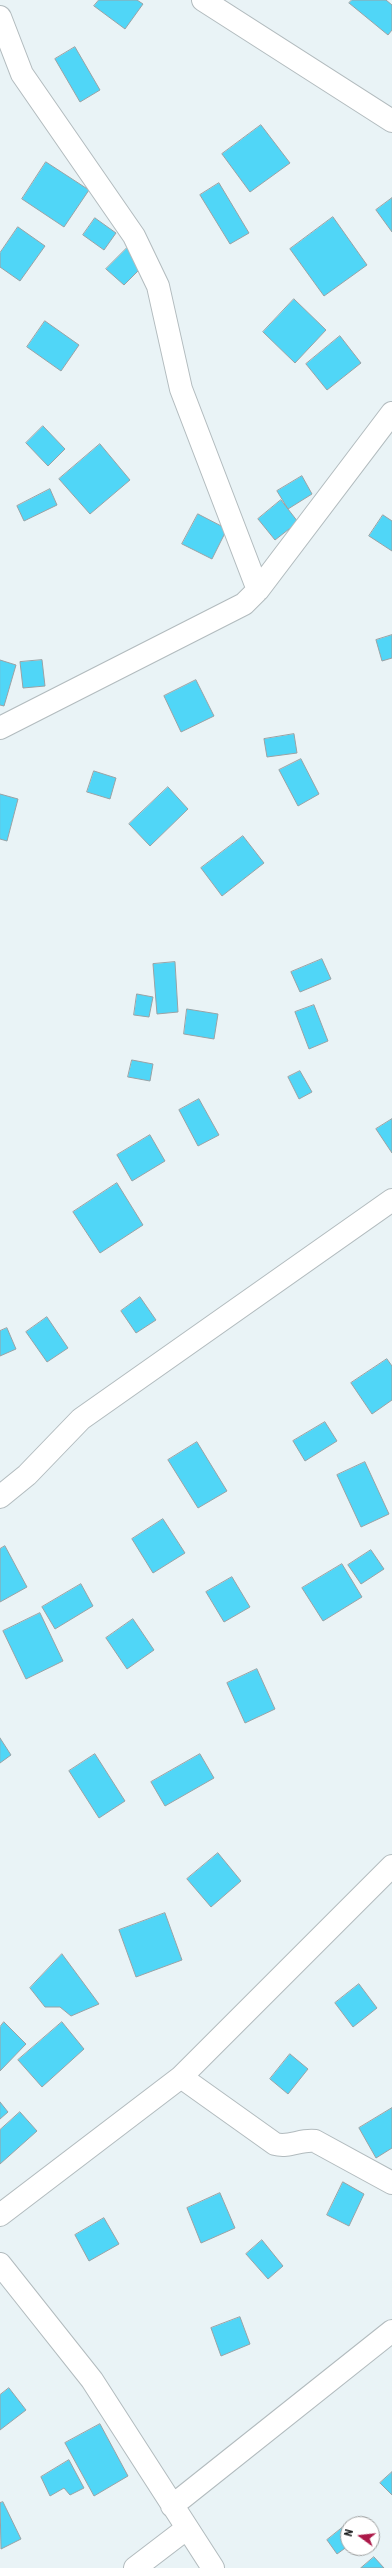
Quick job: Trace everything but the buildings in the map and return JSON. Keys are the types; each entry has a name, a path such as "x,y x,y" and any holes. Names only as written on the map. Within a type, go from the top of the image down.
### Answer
{"street":[{"path":"203,0 392,121"},
{"path":"0,17 22,74 134,236 158,286 181,389 258,590"},
{"path":"0,728 244,604 258,590 392,413"},
{"path":"0,1497 27,1475 81,1419 392,1200"},
{"path":"0,2215 181,2077 392,1866"},
{"path":"181,2077 275,2144 283,2147 306,2140 315,2141 392,2184"},
{"path":"0,2264 92,2380 186,2530 213,2568"},
{"path":"172,2506 392,2331"},
{"path":"136,2568 186,2530"}]}
